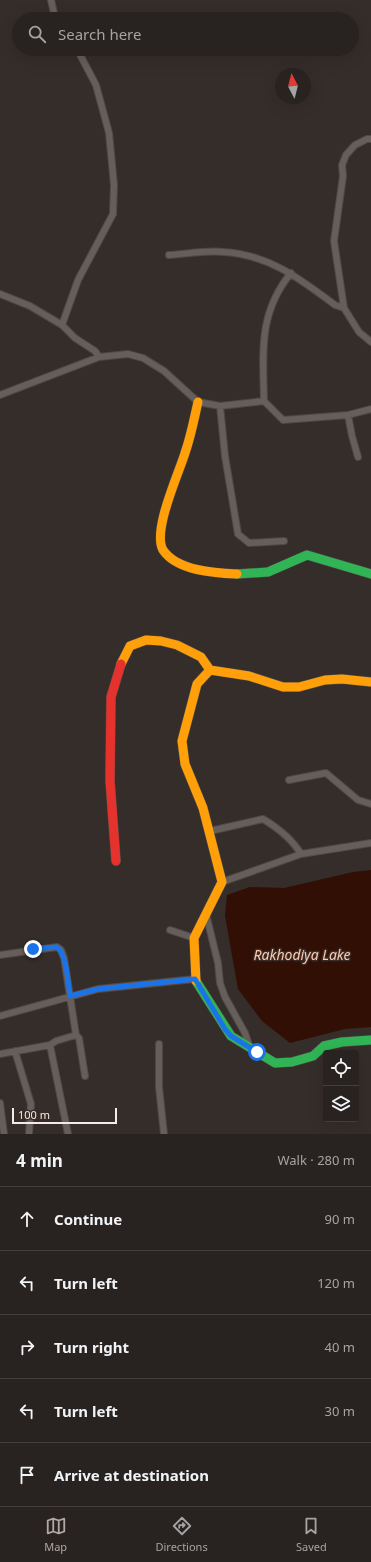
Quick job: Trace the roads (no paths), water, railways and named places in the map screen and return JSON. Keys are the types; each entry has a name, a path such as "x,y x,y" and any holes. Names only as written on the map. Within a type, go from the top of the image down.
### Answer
{"street":[{"path":"51,0 54,12"},
{"path":"62,325 78,280 113,214 114,186 109,133 98,92 81,56"},
{"path":"371,139 367,139 355,145 346,155 342,165 334,240 344,308 359,332 371,342"},
{"path":"169,255 224,252 268,261 291,273 335,305 344,308"},
{"path":"291,273 281,286 266,324 263,336 264,401 283,420 348,415 371,409"},
{"path":"0,294 30,306 62,325 75,338 95,351 99,357"},
{"path":"0,395 99,357 128,354 143,358 164,371 198,402 220,406 264,401"},
{"path":"198,402 189,441 166,506 160,538 162,550 173,560 185,566 219,574 263,573 308,555 371,574"},
{"path":"220,406 225,456 238,534 249,543 284,541"},
{"path":"348,415 358,457"},
{"path":"116,861 110,781 111,697 119,669 130,646 146,640 161,641 176,645 201,657 210,670 250,676 283,687 298,686 325,680 342,679 371,682"},
{"path":"210,670 197,684 182,741 185,764 203,808 222,882 194,938 195,979 225,1029 250,1048 275,1063 292,1062 313,1056 324,1046 342,1042 371,1040"},
{"path":"289,780 326,773 358,800 371,804"},
{"path":"210,831 263,819 276,826 296,846 301,854"},
{"path":"222,882 301,854 371,842"},
{"path":"206,914 218,963 220,982 225,997 245,1033 250,1048"},
{"path":"170,930 194,938"},
{"path":"0,955 57,947 64,958 76,1035 79,1038 85,1076"},
{"path":"0,1016 98,989 195,979"},
{"path":"0,1054 50,1045 56,1041 76,1035"},
{"path":"159,1044 159,1087 164,1134"},
{"path":"50,1045 68,1134"},
{"path":"15,1051 31,1104 29,1134"},
{"path":"0,1103 4,1134"}],"water":[{"name":"Rakhodiya Lake","path":"371,870 371,1027 345,1029 290,1043 262,1021 238,989 225,916 227,895 250,887 284,888 353,872"}]}
